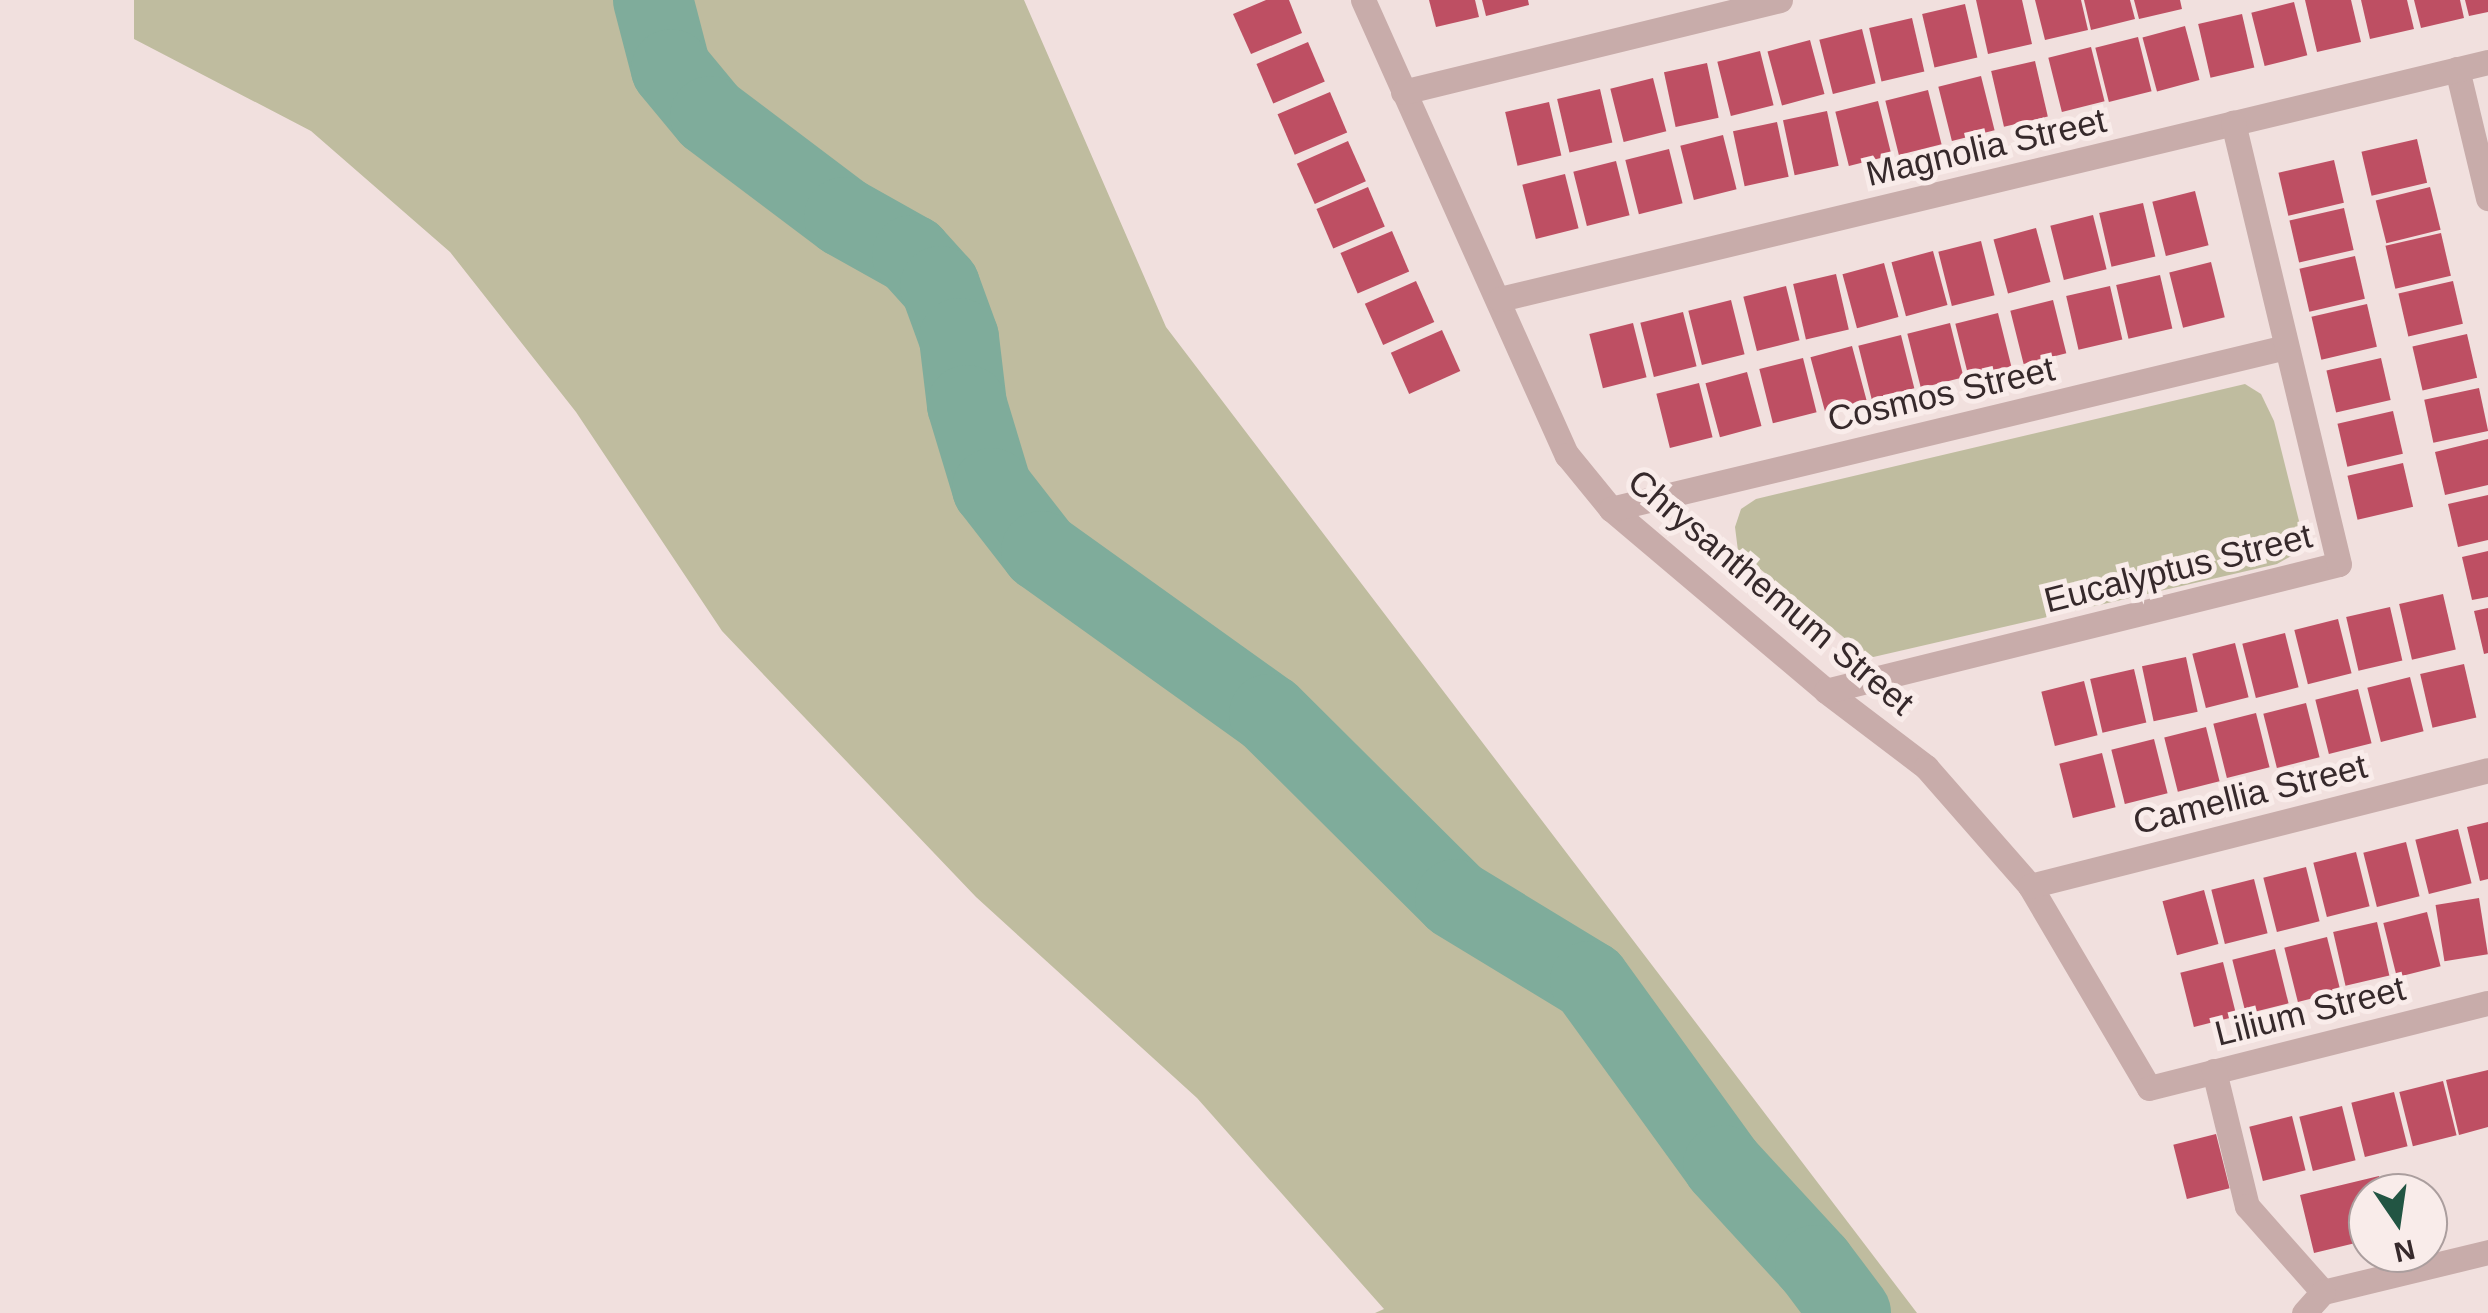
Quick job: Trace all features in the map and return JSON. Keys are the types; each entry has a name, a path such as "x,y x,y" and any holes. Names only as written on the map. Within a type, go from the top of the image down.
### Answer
{"street":[{"name":"Chrysanthemum Street","path":"1363,0 1567,455 1611,508 1826,691 1926,766 2030,886 2149,1088"},
{"path":"1402,92 1780,0"},
{"name":"Magnolia Street","path":"1500,299 2488,62"},
{"path":"2457,69 2488,198"},
{"name":"Eucalyptus Street","path":"1826,691 2339,564 2232,123"},
{"name":"Cosmos Street","path":"1611,508 2286,348"},
{"name":"Camellia Street","path":"2030,886 2488,770"},
{"name":"Lilium Street","path":"2149,1088 2488,1003"},
{"path":"2214,1071 2247,1206 2323,1292"},
{"path":"2304,1313 2323,1292 2488,1252"}],"shaded area":[{"path":"134,0 1024,0 1166,327 1917,1313 1375,1313 1384,1309 1197,1098 976,897 722,631 576,412 450,252 311,131 134,39"},
{"path":"2245,384 2261,394 2274,421 2300,525 2301,542 2293,555 2277,564 1869,658 1738,551 1735,527 1741,509 1756,499"}],"building":[{"path":"1266,0 1289,0 1302,33 1251,54 1233,14"},
{"path":"1429,0 1475,0 1479,17 1436,27"},
{"path":"1482,0 1528,0 1529,5 1486,16"},
{"path":"1976,0 2022,0 2032,44 1988,54"},
{"path":"2035,0 2081,0 2088,30 2045,40"},
{"path":"2084,0 2130,0 2135,19 2091,30"},
{"path":"2134,0 2180,0 2182,9 2139,19"},
{"path":"2305,0 2351,0 2361,42 2317,52"},
{"path":"2361,0 2407,0 2414,29 2370,39"},
{"path":"2414,0 2460,0 2464,18 2421,28"},
{"path":"2465,0 2488,0 2488,12 2469,16"},
{"path":"2294,2 2307,55 2265,66 2251,13"},
{"path":"1965,4 1977,58 1935,67 1922,14"},
{"path":"2242,14 2254,68 2211,78 2198,24"},
{"path":"1912,18 1924,72 1882,81 1869,28"},
{"path":"2185,26 2199,80 2157,91 2142,37"},
{"path":"1862,29 1876,83 1833,94 1819,40"},
{"path":"2138,37 2152,91 2109,102 2095,48"},
{"path":"1810,40 1824,94 1782,105 1767,51"},
{"path":"1308,42 1325,82 1273,103 1256,64"},
{"path":"2091,47 2105,101 2062,112 2048,58"},
{"path":"1760,51 1774,105 1731,116 1717,62"},
{"path":"2035,61 2048,117 2004,127 1991,71"},
{"path":"1707,63 1719,118 1676,127 1664,72"},
{"path":"1981,76 1995,130 1952,141 1938,87"},
{"path":"1653,78 1666,131 1624,142 1610,89"},
{"path":"1600,89 1612,143 1570,152 1557,99"},
{"path":"1928,90 1942,144 1899,155 1885,101"},
{"path":"1330,92 1347,133 1295,155 1278,114"},
{"path":"1878,101 1892,155 1849,166 1835,112"},
{"path":"1549,102 1561,156 1518,166 1505,112"},
{"path":"1827,111 1839,166 1795,175 1783,120"},
{"path":"1777,122 1789,177 1745,186 1733,131"},
{"path":"1723,135 1737,189 1694,200 1680,146"},
{"path":"2417,139 2427,183 2372,196 2361,152"},
{"path":"1348,141 1366,181 1315,204 1297,164"},
{"path":"1669,149 1683,203 1639,214 1625,160"},
{"path":"2334,160 2344,203 2288,216 2278,173"},
{"path":"1616,161 1630,215 1587,226 1573,172"},
{"path":"1565,174 1579,228 1536,239 1522,185"},
{"path":"1368,187 1385,227 1333,248 1316,209"},
{"path":"2430,187 2441,230 2386,243 2376,201"},
{"path":"2195,191 2209,245 2166,256 2152,202"},
{"path":"2143,203 2155,257 2112,267 2099,213"},
{"path":"2344,208 2354,250 2299,262 2289,221"},
{"path":"2093,215 2107,269 2064,280 2050,226"},
{"path":"2036,228 2050,282 2008,293 1993,239"},
{"path":"1392,231 1409,272 1358,293 1340,253"},
{"path":"2441,233 2451,276 2395,289 2385,246"},
{"path":"1981,241 1995,295 1952,306 1938,252"},
{"path":"1933,251 1947,305 1906,316 1891,262"},
{"path":"2355,256 2365,299 2309,312 2299,269"},
{"path":"2211,262 2225,317 2183,328 2169,272"},
{"path":"1884,263 1898,317 1857,328 1842,274"},
{"path":"1836,274 1849,330 1806,339 1793,284"},
{"path":"2160,275 2172,329 2129,339 2116,285"},
{"path":"1416,281 1434,322 1383,345 1365,304"},
{"path":"2453,281 2463,324 2408,336 2398,294"},
{"path":"1786,286 1800,340 1757,351 1743,297"},
{"path":"2110,286 2122,340 2079,350 2066,296"},
{"path":"1731,300 1745,354 1702,365 1688,311"},
{"path":"2053,300 2066,353 2024,364 2010,311"},
{"path":"2367,304 2377,347 2321,360 2311,317"},
{"path":"1683,312 1697,366 1654,377 1640,323"},
{"path":"1998,313 2012,367 1969,378 1955,324"},
{"path":"1633,323 1647,377 1603,388 1589,334"},
{"path":"1950,323 1964,377 1921,388 1907,334"},
{"path":"1442,330 1460,371 1409,394 1391,353"},
{"path":"2467,334 2477,378 2423,390 2412,347"},
{"path":"1901,335 1914,388 1872,399 1858,346"},
{"path":"1852,346 1866,400 1825,411 1810,357"},
{"path":"1803,358 1817,412 1773,423 1759,369"},
{"path":"2381,358 2391,400 2336,412 2326,371"},
{"path":"1747,372 1761,426 1720,437 1705,383"},
{"path":"1699,383 1713,437 1670,448 1656,394"},
{"path":"2479,388 2488,431 2433,443 2424,400"},
{"path":"2393,411 2403,454 2347,467 2337,424"},
{"path":"2488,439 2488,485 2445,495 2435,452"},
{"path":"2403,463 2413,507 2358,520 2347,476"},
{"path":"2488,495 2488,540 2458,547 2448,504"},
{"path":"2488,551 2488,597 2472,600 2462,557"},
{"path":"2443,594 2456,650 2412,660 2399,604"},
{"path":"2390,607 2402,661 2359,671 2346,617"},
{"path":"2488,608 2488,653 2484,654 2474,611"},
{"path":"2338,619 2352,673 2308,684 2294,630"},
{"path":"2285,633 2299,687 2256,698 2242,644"},
{"path":"2235,643 2249,697 2206,708 2192,654"},
{"path":"2186,657 2198,712 2154,721 2142,666"},
{"path":"2464,664 2476,718 2433,728 2420,674"},
{"path":"2134,669 2146,723 2103,733 2090,679"},
{"path":"2410,677 2424,731 2381,742 2367,688"},
{"path":"2084,681 2098,735 2055,746 2041,692"},
{"path":"2358,689 2372,743 2329,754 2315,700"},
{"path":"2306,703 2320,757 2277,768 2263,714"},
{"path":"2256,713 2270,767 2227,778 2213,724"},
{"path":"2206,727 2220,781 2178,792 2164,737"},
{"path":"2154,739 2168,793 2125,804 2111,750"},
{"path":"2102,753 2116,807 2073,818 2059,764"},
{"path":"2488,822 2488,879 2480,881 2467,827"},
{"path":"2458,829 2472,883 2429,894 2415,840"},
{"path":"2406,842 2420,896 2377,907 2363,853"},
{"path":"2356,852 2370,906 2327,917 2313,863"},
{"path":"2306,867 2320,921 2277,932 2263,878"},
{"path":"2254,879 2268,933 2225,944 2211,890"},
{"path":"2204,890 2218,944 2177,955 2162,901"},
{"path":"2479,898 2488,954 2444,961 2436,905"},
{"path":"2427,912 2441,966 2397,977 2383,923"},
{"path":"2377,922 2389,976 2346,986 2333,932"},
{"path":"2327,937 2341,991 2298,1002 2284,948"},
{"path":"2275,949 2289,1003 2246,1014 2232,960"},
{"path":"2223,962 2237,1016 2194,1027 2180,973"},
{"path":"2488,1070 2488,1127 2459,1135 2446,1080"},
{"path":"2443,1081 2457,1135 2413,1146 2399,1092"},
{"path":"2394,1092 2408,1146 2365,1157 2351,1103"},
{"path":"2342,1106 2356,1160 2313,1171 2299,1117"},
{"path":"2292,1116 2306,1170 2263,1181 2249,1127"},
{"path":"2216,1134 2230,1188 2187,1199 2173,1145"},
{"path":"2348,1183 2348,1245 2314,1253 2300,1195"}],"waterway":[{"path":"633,0 653,11"},
{"path":"653,0 671,69 710,116 844,217 912,255 940,286 959,338 967,405 992,488 1041,551 1269,714 1455,899 1590,981 1723,1165 1815,1265 1851,1313"}]}
